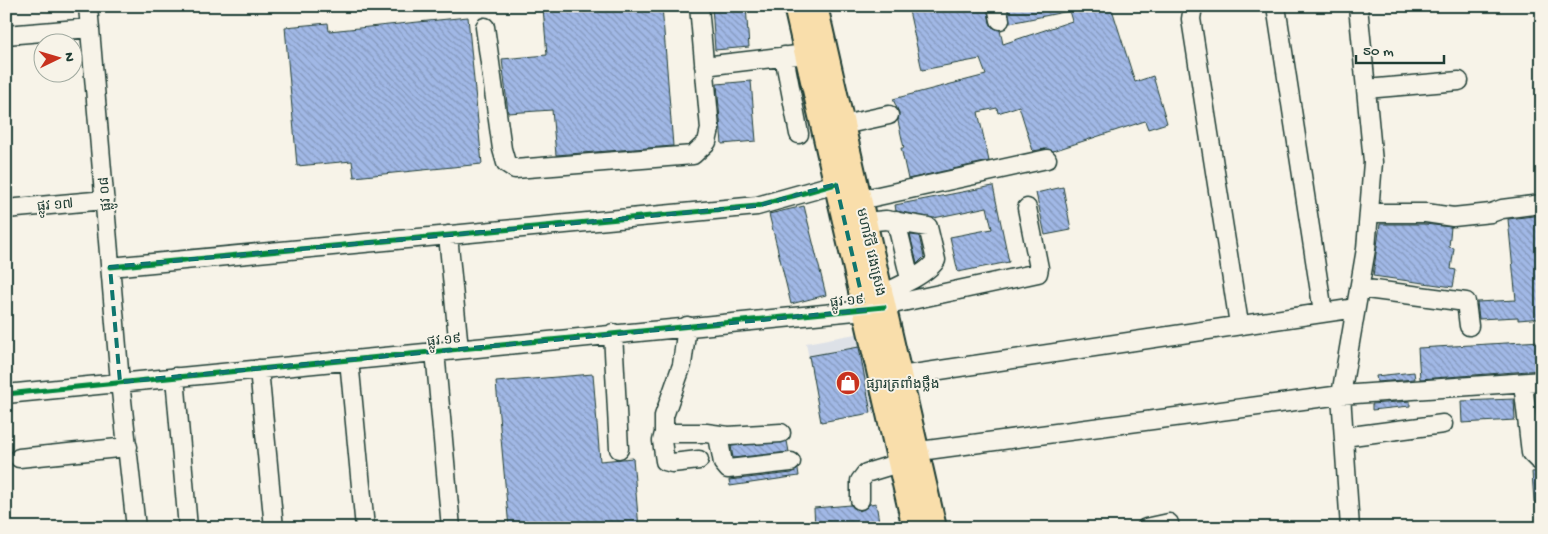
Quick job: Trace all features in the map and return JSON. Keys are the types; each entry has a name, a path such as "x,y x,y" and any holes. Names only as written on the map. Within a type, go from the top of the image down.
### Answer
{"main road":[{"name":"មហាវិថី វេងស្រេង","path":"795,6 836,184 873,302 900,376 904,456 934,528"},
{"name":"មហាវិថី វេងស្រេង","path":"816,6 862,211 873,302 904,456 914,528"}],"street":[{"name":"ផ្លូវ ០៨","path":"88,6 120,382 136,528"},
{"path":"485,27 502,149 506,162 515,169 693,155 707,142 710,129 699,6"},
{"path":"1193,6 1191,19 1239,324"},
{"path":"1276,6 1323,312"},
{"path":"1350,528 1341,396 1360,288 1370,213 1373,162 1358,6"},
{"path":"6,35 90,28"},
{"path":"704,66 806,54"},
{"path":"784,56 799,134"},
{"path":"1366,89 1459,81"},
{"path":"843,125 890,115"},
{"path":"862,211 1047,159"},
{"path":"110,267 757,206 836,184"},
{"name":"ផ្លូវ ១៧","path":"6,209 105,200"},
{"path":"1370,213 1426,213 1452,217 1492,213 1502,209 1541,204"},
{"path":"873,302 1038,273 1039,268 1028,208"},
{"path":"862,211 896,221 924,225 930,230 936,260 873,302"},
{"path":"896,221 910,279"},
{"path":"448,235 460,349"},
{"path":"1360,288 1466,302 1469,326"},
{"name":"ផ្លូវ ១៩","path":"6,394 687,326 873,302"},
{"path":"900,376 1356,308"},
{"path":"687,326 682,365 664,416 662,441 665,462 699,460"},
{"path":"613,333 619,448"},
{"path":"435,351 451,528"},
{"path":"349,360 365,528"},
{"path":"259,368 274,528"},
{"path":"175,377 188,528"},
{"path":"860,500 860,481 866,473 904,456 1341,396 1542,381"},
{"path":"1523,383 1531,453 1538,460 1542,460"},
{"path":"1344,437 1443,424"},
{"path":"664,433 706,433 718,436 781,433"},
{"path":"718,436 723,463 728,469 791,462"},
{"path":"19,458 128,447"},
{"path":"1146,528 1169,523"}],"highlighted area":[{"path":"836,184 865,310 120,382 110,267 757,206"}],"shaded area":[{"name":"ផ្សារត្រពាំងថ្លឹង","path":"872,331 889,410 821,422 806,343"}],"building":[{"path":"567,6 662,6 673,146 556,155 552,110 508,113 502,59 547,55 543,8"},
{"path":"712,6 746,6 749,47 715,50"},
{"path":"908,6 987,6 990,23 992,27 1000,30 1003,44 1072,21 1069,11 1010,23 1008,6 1111,6 1135,82 1153,76 1167,123 1148,129 1145,121 1053,151 1045,149 1033,151 1019,106 998,113 997,108 978,112 989,161 908,179 901,148 904,148 898,121 899,113 893,99 986,75 980,59 922,70"},
{"path":"468,17 482,164 354,177 352,161 297,166 285,27 328,23 329,31"},
{"path":"751,81 756,141 722,144 717,84"},
{"path":"993,186 1009,262 958,272 950,237 992,229 987,207 934,218 896,211 895,205"},
{"path":"1063,187 1071,230 1045,235 1036,193"},
{"path":"804,206 826,295 791,304 769,214"},
{"path":"1542,215 1542,318 1518,320 1518,317 1479,319 1477,302 1516,300 1508,219"},
{"path":"1380,224 1425,224 1451,227 1449,247 1454,248 1451,269 1456,270 1453,287 1373,276"},
{"path":"910,235 919,236 924,257 917,264"},
{"path":"1542,341 1542,370 1420,379 1418,348"},
{"name":"ផ្សារត្រពាំងថ្លឹង","path":"859,347 871,413 821,422 809,356"},
{"path":"1414,372 1415,379 1377,382 1376,376"},
{"path":"593,374 600,461 633,458 639,528 509,528 496,382"},
{"path":"1514,399 1515,420 1462,423 1461,401"},
{"path":"1410,401 1410,406 1372,410 1372,404"},
{"path":"787,441 789,452 733,458 731,446"},
{"path":"798,469 799,476 730,486 729,480 792,473"},
{"path":"1542,471 1542,502 1534,502 1532,472"},
{"path":"876,503 880,528 815,528 814,508 851,505 860,511 870,504"}],"cycle path":[{"path":"110,267 757,206 836,184"},
{"path":"6,394 884,307"}],"place":[{"name":"ផ្សារត្រពាំងថ្លឹង","path":"848,383"}]}
